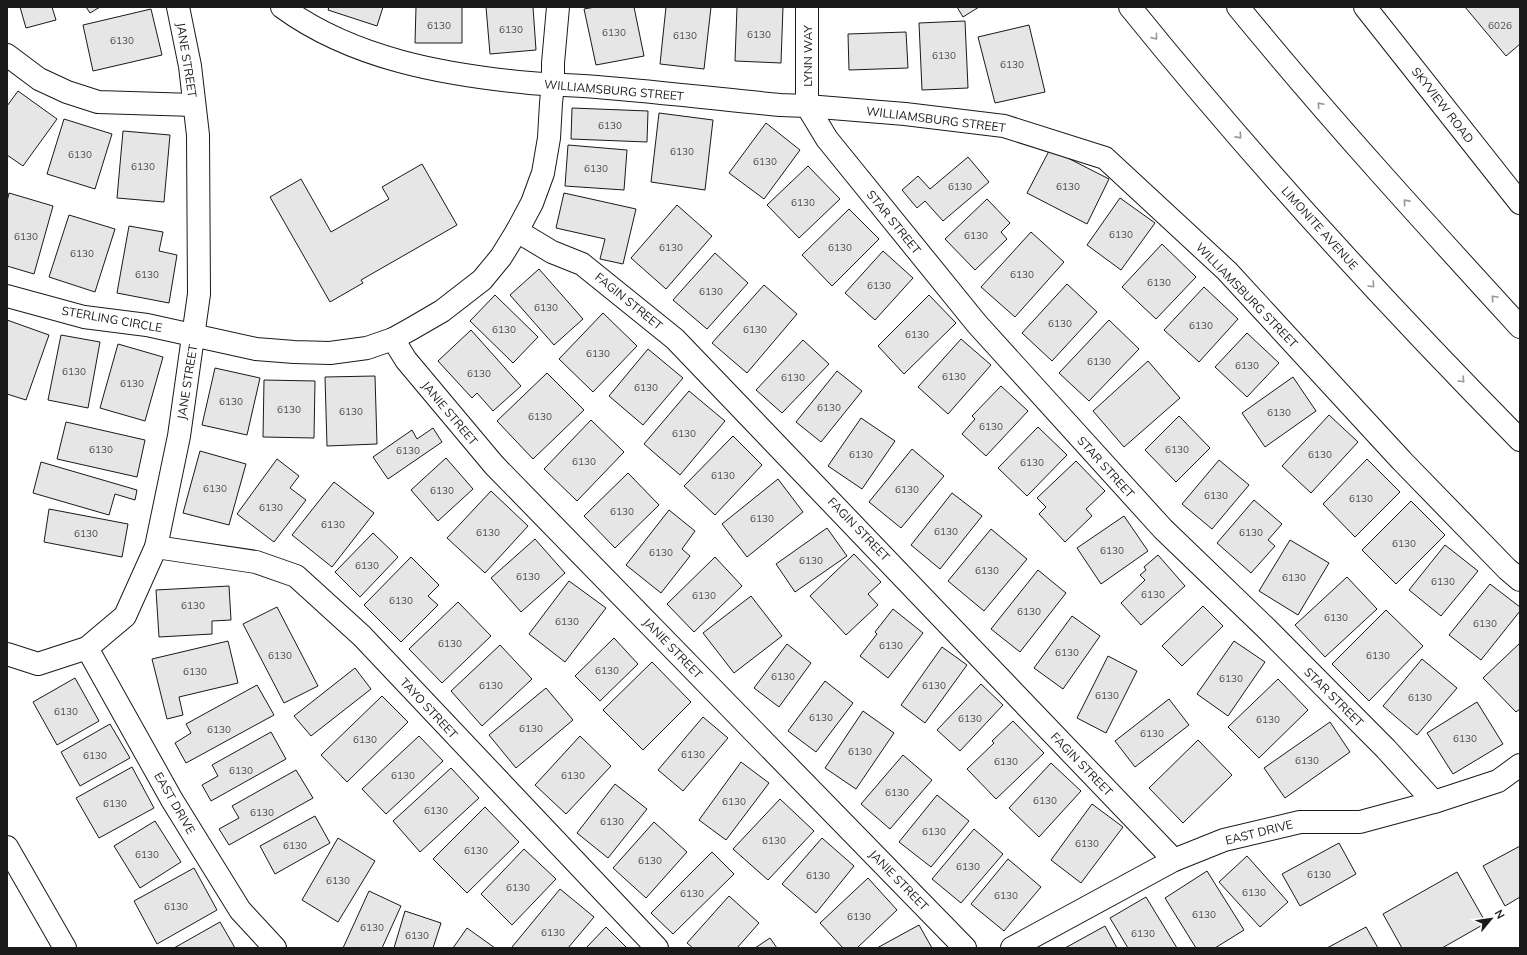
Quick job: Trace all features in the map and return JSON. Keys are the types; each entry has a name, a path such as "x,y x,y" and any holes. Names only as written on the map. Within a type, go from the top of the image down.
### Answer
{"street":[{"name":"JANE STREET","path":"7,654 38,664 87,648 125,616 156,547 179,436 199,294 200,252 198,135 190,66 178,7"},
{"name":"STERLING CIRCLE","path":"7,296 84,317 148,325 256,349 330,353 368,348 393,339 442,311 482,280 502,257 518,231 532,203 543,173 549,138 558,7"},
{"name":"LYNN WAY","path":"807,7 807,106"},
{"name":"LIMONITE AVENUE","path":"1130,7 1195,87 1358,271 1520,440"},
{"path":"1238,7 1275,53 1403,200 1520,327"},
{"name":"WILLIAMSBURG STREET","path":"284,8 319,30 347,43 405,62 443,71 531,83 596,87 780,105 905,114 1004,126 1105,158 1227,271 1402,461 1507,569 1520,580"},
{"name":"SKYVIEW ROAD","path":"1368,8 1520,203"},
{"path":"7,55 39,79 67,92 98,102 194,106"},
{"name":"STAR STREET","path":"807,106 826,139 977,324 1163,529 1267,629 1386,749 1434,802"},
{"name":"FAGIN STREET","path":"518,231 552,252 582,264 675,339 1174,860"},
{"name":"JANIE STREET","path":"393,339 406,360 494,465 965,948"},
{"name":"TAYO STREET","path":"156,547 256,562 296,576 362,636 657,948"},
{"name":"EAST DRIVE","path":"87,648 172,800 240,910 276,948"},
{"name":"EAST DRIVE","path":"1012,948 1174,860 1224,840 1300,822 1360,822 1434,802 1498,781 1520,765"},
{"path":"7,847 65,948"}],"building":[{"path":"20,7 52,7 56,20 26,28"},
{"path":"86,7 100,7 90,13"},
{"path":"329,7 383,7 377,26 328,10"},
{"path":"416,7 462,7 462,43 415,43"},
{"path":"486,7 533,7 536,50 490,54"},
{"path":"595,7 634,7 644,56 596,65 584,9"},
{"path":"666,7 711,7 704,69 660,64"},
{"path":"737,7 783,7 781,63 735,61"},
{"path":"957,7 979,7 963,17"},
{"path":"1465,7 1520,7 1520,44 1506,56"},
{"path":"151,9 162,55 93,71 83,25"},
{"path":"965,21 968,88 922,90 919,23"},
{"path":"1029,25 1045,92 995,103 978,37"},
{"path":"906,32 908,68 849,70 848,34"},
{"path":"18,91 57,119 23,166 7,155 7,106"},
{"path":"572,108 648,111 647,142 571,139"},
{"path":"659,113 713,120 705,190 651,182"},
{"path":"64,119 112,134 95,189 47,174"},
{"path":"766,123 800,150 764,199 729,173"},
{"path":"123,131 170,135 164,202 117,198"},
{"path":"568,145 627,150 624,190 565,186"},
{"path":"1050,149 1109,179 1087,224 1027,193"},
{"path":"968,157 989,182 943,221 925,201 917,208 902,190 918,176 930,189"},
{"path":"422,164 457,225 361,280 363,283 330,302 270,197 301,179 331,232 389,199 382,187"},
{"path":"808,166 840,199 799,238 767,205"},
{"path":"9,193 53,206 34,274 7,266 7,202"},
{"path":"564,193 636,209 623,264 600,259 605,239 556,228"},
{"path":"1120,198 1155,223 1121,270 1087,245"},
{"path":"987,199 1010,223 1001,232 1007,239 975,270 945,239"},
{"path":"677,205 712,236 666,289 631,258"},
{"path":"849,209 879,239 832,286 802,255"},
{"path":"69,215 115,229 95,292 49,277"},
{"path":"129,226 163,232 159,251 177,255 169,303 117,293"},
{"path":"1031,232 1064,262 1015,317 981,287"},
{"path":"1162,244 1196,277 1156,319 1122,287"},
{"path":"883,251 913,278 875,320 845,293"},
{"path":"715,253 748,283 707,329 673,300"},
{"path":"539,269 583,319 554,345 510,295"},
{"path":"1067,284 1097,312 1052,361 1022,333"},
{"path":"764,285 797,314 747,373 712,343"},
{"path":"1204,287 1238,319 1199,362 1164,330"},
{"path":"495,295 538,337 513,363 470,321"},
{"path":"929,295 956,323 904,374 878,346"},
{"path":"603,313 637,346 593,392 559,359"},
{"path":"7,320 49,335 26,400 7,394"},
{"path":"1109,320 1139,349 1089,401 1059,373"},
{"path":"471,330 521,386 493,411 477,393 472,398 438,361"},
{"path":"1247,333 1279,363 1247,397 1215,367"},
{"path":"61,335 100,342 88,408 48,400"},
{"path":"961,339 991,365 948,414 918,387"},
{"path":"803,340 829,364 782,413 756,390"},
{"path":"118,344 163,357 145,421 100,408"},
{"path":"648,349 683,378 643,425 609,396"},
{"path":"1148,361 1180,398 1124,447 1093,411"},
{"path":"215,368 260,378 247,435 202,425"},
{"path":"837,371 862,391 821,442 796,422"},
{"path":"547,373 584,410 533,459 497,421"},
{"path":"375,376 377,444 327,446 325,377"},
{"path":"1293,377 1316,411 1265,447 1242,413"},
{"path":"264,380 315,381 314,438 263,437"},
{"path":"1001,386 1028,411 986,456 962,434 975,419 972,416"},
{"path":"689,391 725,421 680,475 644,444"},
{"path":"1329,415 1358,442 1311,493 1282,466"},
{"path":"1179,416 1210,448 1176,482 1145,450"},
{"path":"861,418 895,441 862,489 828,466"},
{"path":"591,420 624,452 577,501 544,469"},
{"path":"66,422 145,440 137,477 57,459"},
{"path":"1038,427 1067,455 1027,496 998,468"},
{"path":"433,428 442,442 388,479 373,457 412,430 417,439"},
{"path":"733,436 762,465 715,515 684,486"},
{"path":"912,449 944,476 901,528 869,502"},
{"path":"200,451 246,464 229,525 183,513"},
{"path":"446,458 473,489 438,521 411,490"},
{"path":"277,459 299,476 290,488 306,500 274,542 237,514"},
{"path":"1367,459 1400,492 1355,537 1323,504"},
{"path":"1219,460 1249,485 1212,529 1182,504"},
{"path":"1076,461 1105,491 1086,509 1092,516 1065,542 1039,514 1046,507 1037,498"},
{"path":"41,462 137,490 135,500 115,494 109,515 33,493"},
{"path":"628,473 659,505 615,548 584,516"},
{"path":"778,479 803,512 747,557 722,524"},
{"path":"334,482 374,513 332,567 292,535"},
{"path":"491,491 528,526 485,573 447,538"},
{"path":"952,493 982,516 940,569 911,545"},
{"path":"1254,500 1282,524 1268,540 1275,546 1251,573 1217,543"},
{"path":"1411,501 1445,535 1396,584 1362,550"},
{"path":"49,509 128,524 122,557 44,542"},
{"path":"669,510 695,531 682,549 690,556 661,593 626,565"},
{"path":"1124,516 1148,551 1101,584 1077,548"},
{"path":"827,528 847,556 795,592 776,564"},
{"path":"991,529 1027,559 984,611 948,581"},
{"path":"373,533 398,557 360,597 335,572"},
{"path":"535,539 565,573 521,612 491,578"},
{"path":"1290,540 1329,563 1298,615 1259,591"},
{"path":"1445,545 1478,571 1441,616 1409,590"},
{"path":"854,554 881,582 868,594 878,605 846,635 810,596"},
{"path":"1158,555 1185,586 1141,625 1121,603 1145,580 1140,575 1146,570 1144,567"},
{"path":"411,557 439,585 428,596 438,605 401,642 364,605"},
{"path":"715,557 742,586 694,632 667,604"},
{"path":"1038,570 1066,593 1020,652 991,629"},
{"path":"1347,577 1377,609 1325,657 1295,625"},
{"path":"569,581 606,608 565,662 529,634"},
{"path":"1490,584 1520,607 1520,611 1481,660 1449,635"},
{"path":"229,586 231,620 212,621 212,634 159,637 156,590"},
{"path":"751,596 782,636 734,673 703,633"},
{"path":"458,602 491,636 442,683 409,649"},
{"path":"1203,606 1223,626 1182,666 1162,646"},
{"path":"277,607 318,686 284,703 243,624"},
{"path":"893,609 923,633 888,678 860,656 877,634 875,632"},
{"path":"1386,610 1423,646 1369,701 1332,664"},
{"path":"1072,616 1100,636 1063,689 1034,668"},
{"path":"614,638 638,664 600,701 575,676"},
{"path":"228,641 238,683 179,697 183,715 167,719 152,659"},
{"path":"1234,641 1265,662 1228,716 1197,694"},
{"path":"1520,643 1520,709 1516,712 1483,678"},
{"path":"787,644 811,663 779,707 754,688"},
{"path":"500,645 532,679 482,726 451,691"},
{"path":"942,647 967,665 925,723 901,705"},
{"path":"1108,656 1137,671 1106,733 1077,718"},
{"path":"1422,659 1457,688 1417,735 1383,706"},
{"path":"652,662 691,702 643,750 603,710"},
{"path":"355,668 371,689 311,736 294,716"},
{"path":"75,678 99,721 57,745 33,702"},
{"path":"1278,679 1308,710 1259,758 1228,727"},
{"path":"825,681 853,703 816,752 788,731"},
{"path":"981,684 1003,705 960,751 937,730"},
{"path":"257,685 274,715 186,763 175,743 191,733 186,724"},
{"path":"546,688 573,720 516,768 489,735"},
{"path":"382,696 408,722 347,782 321,755"},
{"path":"1169,699 1189,725 1135,767 1115,741"},
{"path":"1477,702 1503,744 1453,774 1427,733"},
{"path":"863,711 894,733 856,789 825,768"},
{"path":"703,717 728,738 683,791 658,770"},
{"path":"1013,721 1044,753 996,799 967,769 994,743 992,741"},
{"path":"1330,722 1350,752 1285,798 1264,768"},
{"path":"110,724 130,758 80,786 61,752"},
{"path":"271,732 286,759 211,801 202,785 218,776 212,765"},
{"path":"419,736 443,761 386,814 362,789"},
{"path":"580,736 611,766 566,814 535,785"},
{"path":"1198,740 1232,775 1183,823 1149,788"},
{"path":"903,755 932,780 890,829 861,804"},
{"path":"741,762 769,783 726,840 699,820"},
{"path":"1051,763 1081,791 1039,837 1009,808"},
{"path":"132,767 154,808 99,838 76,798"},
{"path":"451,768 479,798 420,852 393,821"},
{"path":"296,770 313,798 229,845 219,829 239,818 232,806"},
{"path":"615,784 647,809 608,858 577,833"},
{"path":"937,795 969,821 931,867 899,842"},
{"path":"780,799 814,831 768,880 733,849"},
{"path":"1092,804 1123,827 1081,883 1051,860"},
{"path":"485,807 519,842 467,893 433,859"},
{"path":"315,816 330,843 275,874 260,846"},
{"path":"155,821 181,862 140,888 114,846"},
{"path":"654,822 687,852 646,898 613,868"},
{"path":"974,829 1003,854 961,903 932,879"},
{"path":"338,838 375,861 338,922 302,900"},
{"path":"822,838 854,866 816,913 782,884"},
{"path":"1339,843 1356,874 1300,906 1282,874"},
{"path":"1520,846 1520,897 1505,906 1483,866"},
{"path":"524,849 556,879 512,925 481,894"},
{"path":"712,852 734,874 673,934 651,913"},
{"path":"1247,856 1288,902 1260,927 1219,882"},
{"path":"1008,859 1041,887 1004,931 971,904"},
{"path":"194,868 217,910 157,944 134,901"},
{"path":"1207,871 1244,930 1215,948 1196,948 1165,898"},
{"path":"1457,872 1486,923 1442,948 1402,948 1383,914"},
{"path":"868,878 897,910 857,948 843,948 820,923"},
{"path":"560,889 594,917 568,948 513,948 512,947"},
{"path":"369,891 401,906 382,948 343,948"},
{"path":"729,896 759,923 737,948 693,948 687,943"},
{"path":"1146,897 1177,948 1128,948 1110,918"},
{"path":"405,911 441,923 433,948 394,948"},
{"path":"220,922 235,948 174,948"},
{"path":"919,925 932,948 877,948"},
{"path":"1105,926 1117,948 1065,948"},
{"path":"606,927 627,948 586,948"},
{"path":"1366,927 1378,948 1327,948"},
{"path":"467,928 495,948 453,948"},
{"path":"770,938 777,948 755,948"}]}
